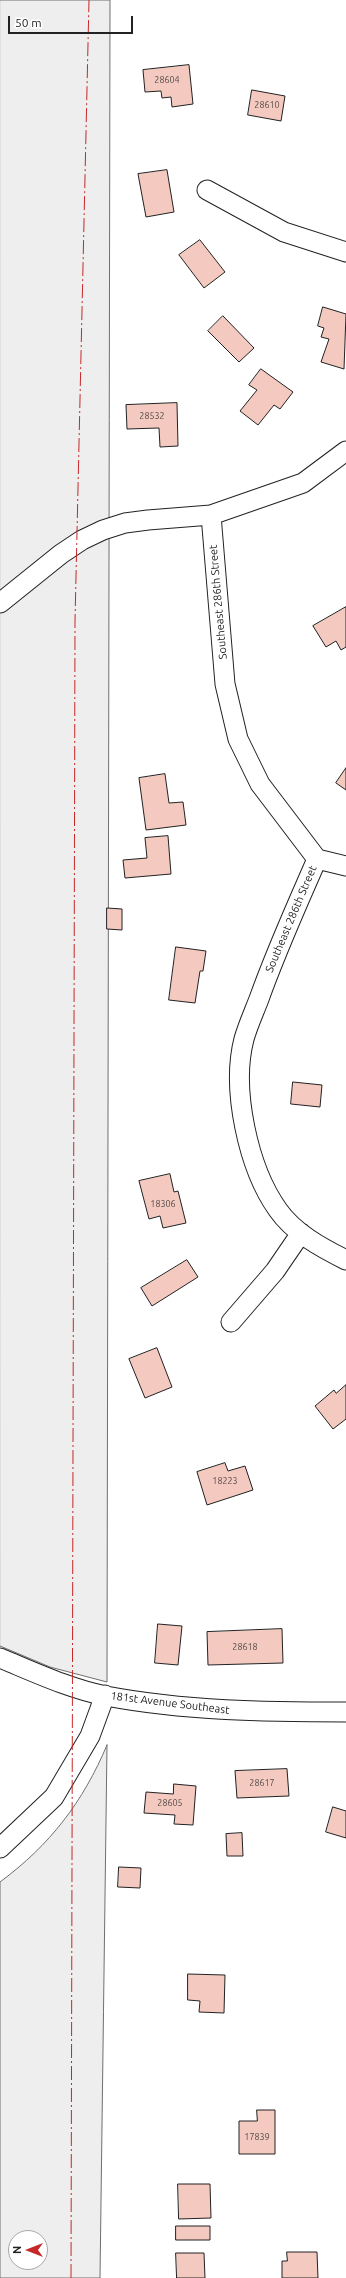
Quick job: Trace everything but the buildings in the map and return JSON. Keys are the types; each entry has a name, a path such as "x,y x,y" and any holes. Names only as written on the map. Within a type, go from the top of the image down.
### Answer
{"street":[{"path":"207,190 284,232 346,252"},
{"path":"0,603 61,554 82,540 103,530 133,522 211,515 303,483 346,451"},
{"name":"Southeast 286th Street","path":"211,515 225,684 238,739 260,784 317,858 269,970 244,1040 240,1076 242,1112 250,1151 261,1183 278,1212 301,1233 322,1248 346,1260"},
{"path":"317,858 346,866"},
{"path":"231,1322 275,1271 301,1233"},
{"name":"181st Avenue Southeast","path":"0,1658 54,1680 105,1695 252,1712 346,1712"},
{"path":"0,1848 54,1797 90,1736 105,1695"}],"shaded area":[{"path":"0,0 110,0 107,1682 50,1667 0,1646"},
{"path":"107,1745 100,2278 0,2278 0,1882 18,1868 50,1837 76,1804 98,1766"}],"power":[{"path":"71,2278 75,621 89,0"}]}
